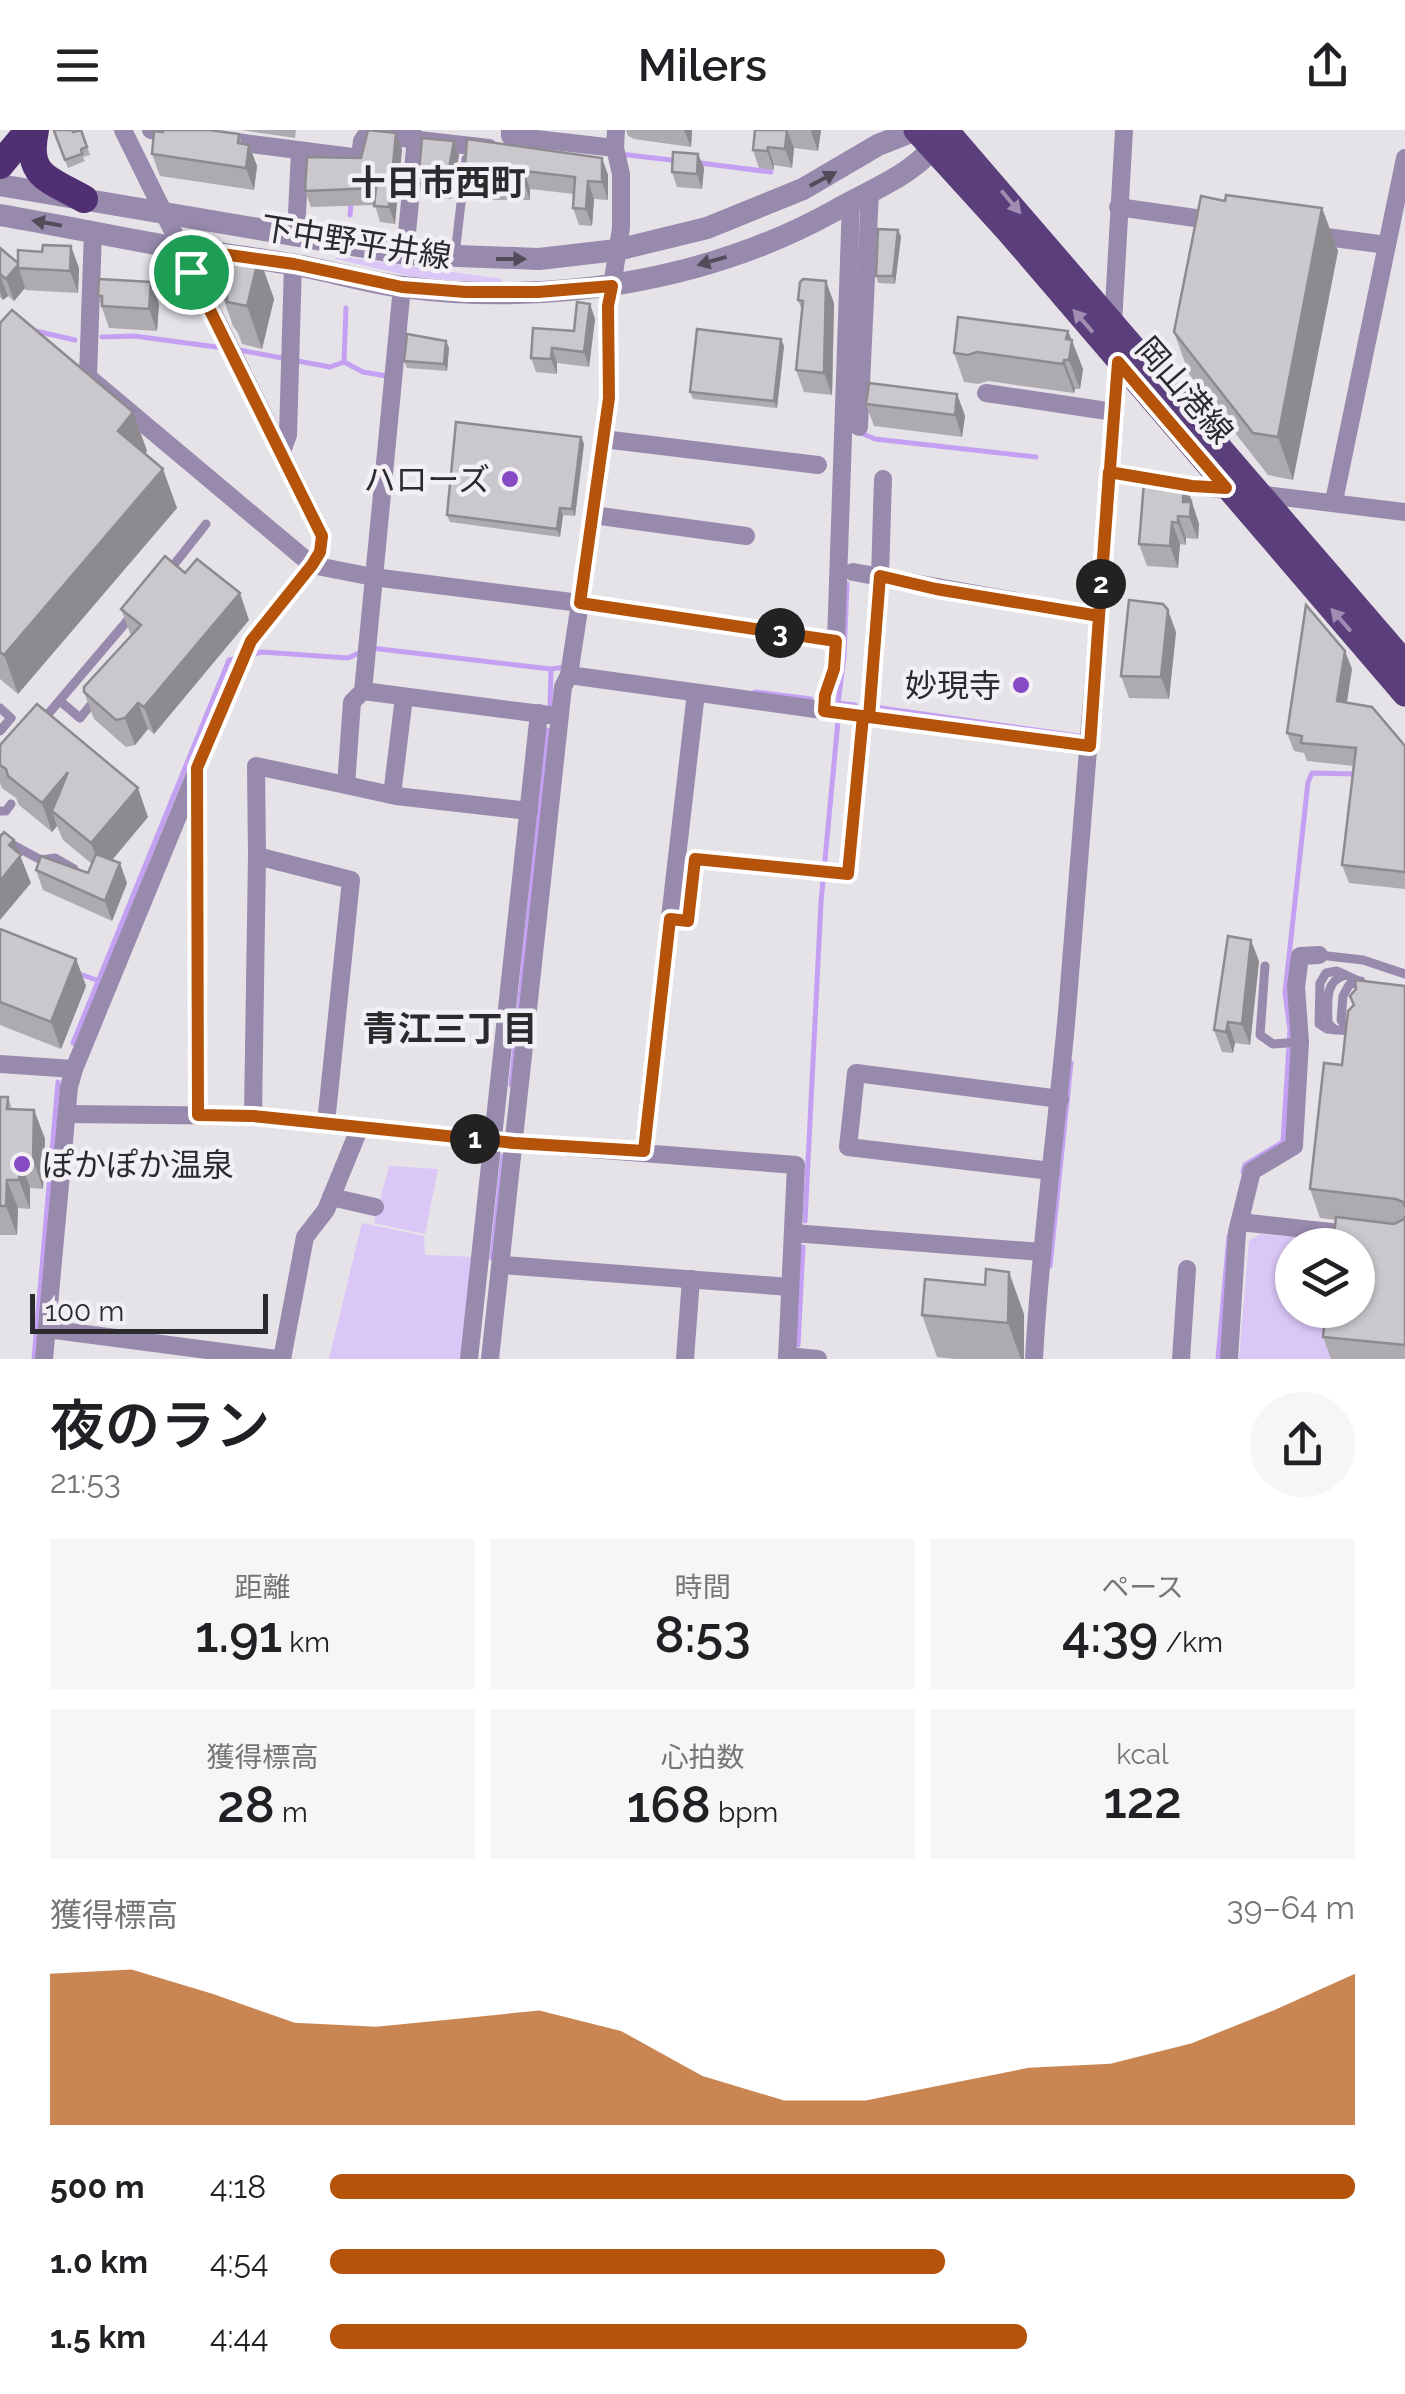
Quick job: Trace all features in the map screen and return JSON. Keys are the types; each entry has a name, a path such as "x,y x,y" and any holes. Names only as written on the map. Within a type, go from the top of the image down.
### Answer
{"highway":[{"path":"0,165 32,130"},
{"path":"32,130 33,165 41,175 84,199"}],"main road":[{"name":"岡山港線","path":"934,133 1113,324 1405,662"},
{"name":"岡山港線","path":"934,133 1008,231 1405,694"}],"street":[{"path":"44,1359 69,1086 74,1069 243,657 251,641 312,565 320,552 322,536 123,130"},
{"path":"150,130 356,162 366,134 616,149"},
{"path":"510,130 510,136 616,149"},
{"path":"1113,324 1124,130"},
{"name":"下中野平井線","path":"0,185 405,254 539,260 661,241 750,213 803,189 878,145 934,133"},
{"name":"下中野平井線","path":"0,215 179,248 294,264 402,287 520,292 612,286 730,255 820,219 860,196 934,133"},
{"path":"405,254 416,138"},
{"path":"490,1359 559,718 609,398 608,306 617,250 622,174 616,149"},
{"path":"296,234 300,152"},
{"path":"1334,501 1405,158"},
{"path":"859,427 860,196"},
{"path":"824,711 836,641 860,196"},
{"path":"1118,207 1233,223"},
{"path":"93,231 88,377 312,565 373,577 836,641"},
{"path":"1291,232 1405,253"},
{"path":"281,454 288,434 294,264"},
{"path":"346,785 352,702 362,690 402,287"},
{"path":"1034,1359 1090,746 1118,362"},
{"path":"986,393 1114,412"},
{"path":"603,438 818,465"},
{"path":"1109,472 1405,512"},
{"path":"866,716 880,576 883,478"},
{"path":"593,514 746,536"},
{"path":"853,572 1099,616"},
{"path":"568,675 1090,746"},
{"path":"362,690 559,718"},
{"path":"644,1151 696,693"},
{"path":"392,795 404,696"},
{"path":"468,1359 539,713"},
{"path":"253,1116 256,766 392,795 529,811"},
{"path":"197,768 198,1115"},
{"path":"258,856 351,880 326,1124"},
{"path":"1230,1359 1240,1222 1252,1171 1294,1146 1294,1042 1300,956 1319,955"},
{"path":"0,1064 74,1069"},
{"path":"1051,1170 848,1147 856,1074 1060,1099"},
{"path":"67,1114 253,1116 514,1143 796,1164 787,1358 818,1359"},
{"path":"47,1329 221,1355 279,1359 305,1238 326,1210 360,1127"},
{"path":"332,1197 375,1207"},
{"path":"1240,1222 1405,1240"},
{"path":"793,1233 1042,1252"},
{"path":"503,1264 790,1287"},
{"path":"1181,1359 1187,1269"},
{"path":"685,1359 692,1278"}],"lane":[{"path":"454,258 466,159"},
{"path":"156,587 206,524"},
{"path":"35,724 46,718 102,656 144,601"},
{"path":"60,701 80,718 101,693"},
{"path":"0,708 24,729"},
{"path":"670,919 688,921 695,859 848,874 866,716"},
{"path":"0,731 11,718"},
{"path":"0,811 11,804"},
{"path":"0,838 41,860 55,858 80,873"},
{"path":"1319,955 1363,960 1405,974"},
{"path":"1266,966 1260,1035 1273,1044 1294,1042"},
{"path":"1359,981 1346,988 1343,996 1341,1020 1354,1032 1323,1028 1318,1021 1320,983 1330,972 1378,984"}],"shaded area":[{"path":"337,256 502,279 502,283 418,278 336,259"},
{"path":"389,1166 438,1169 425,1234 374,1223"},
{"path":"362,1223 424,1236 425,1255 477,1257 465,1359 329,1359"},
{"path":"1260,1234 1275,1235 1275,1328 1335,1328 1332,1359 1239,1359 1249,1241"}],"building":[{"path":"56,130 81,130 87,147 81,149 82,154 65,160"},
{"path":"368,130 396,133 389,207 374,206 376,188 305,191 307,157 361,158"},
{"path":"755,130 787,130 785,149 753,150"},
{"path":"154,131 239,134 238,143 249,145 246,168 152,154"},
{"path":"422,138 454,141 446,185 418,183"},
{"path":"467,139 602,158 602,182 588,181 586,209 573,208 575,177 524,171 524,182 487,183 464,178"},
{"path":"673,152 698,154 697,174 672,172"},
{"path":"1226,195 1322,208 1278,437 1253,433 1174,332 1201,196 1225,201"},
{"path":"878,229 898,230 893,276 876,276"},
{"path":"43,245 71,246 70,271 18,265 6,279 0,274 0,248 18,263 18,250 42,252"},
{"path":"226,249 259,257 247,306 227,302 227,291 221,290 218,283"},
{"path":"99,279 151,282 149,309 102,306"},
{"path":"803,279 826,281 824,373 796,370 803,301 798,300"},
{"path":"577,302 590,304 584,352 552,348 551,359 531,358 533,328 574,331"},
{"path":"12,310 133,412 118,431 163,469 4,655 0,652 0,323"},
{"path":"958,317 1068,331 1066,339 1072,340 1069,360 1063,364 977,352 954,353"},
{"path":"697,329 781,339 774,401 690,392"},
{"path":"407,334 446,341 444,364 404,361"},
{"path":"869,383 957,394 955,415 866,404"},
{"path":"456,422 581,437 572,509 560,508 557,529 447,515"},
{"path":"1154,471 1184,477 1183,502 1191,502 1190,517 1178,516 1178,523 1172,522 1170,546 1139,544 1144,482 1153,483"},
{"path":"165,556 185,573 197,559 240,593 144,707 138,703 125,718 116,720 84,692 84,687 141,625 121,609"},
{"path":"1129,600 1163,604 1168,610 1161,677 1121,676"},
{"path":"1306,605 1345,651 1337,701 1372,707 1405,746 1405,872 1342,865 1356,748 1301,743 1302,736 1287,733"},
{"path":"37,704 138,788 91,843 52,811 68,772 42,803 0,765 0,745"},
{"path":"4,832 14,840 9,845 21,855 0,881 0,837"},
{"path":"96,854 120,863 105,901 36,870 41,856 88,873"},
{"path":"0,929 76,959 51,1022 0,1002"},
{"path":"1228,936 1251,940 1242,1024 1228,1022 1226,1032 1214,1030"},
{"path":"1355,980 1405,986 1405,1207 1396,1199 1310,1189 1324,1063 1342,1065"},
{"path":"0,1097 8,1097 7,1109 34,1110 33,1160 20,1159 19,1180 7,1180 6,1206 0,1206"},
{"path":"1405,1216 1405,1345 1323,1337 1324,1328 1375,1328 1375,1228 1335,1228 1336,1217 1394,1224"},
{"path":"986,1269 1009,1272 1008,1323 922,1315 925,1279 985,1285"}],"waterway":[{"path":"620,154 679,161"},
{"path":"700,163 771,172"},
{"path":"350,215 351,203"},
{"path":"344,362 346,308"},
{"path":"31,330 75,340"},
{"path":"102,337 134,336 224,348"},
{"path":"239,350 330,367 344,362 363,372 387,376"},
{"path":"861,433 875,439 1036,457"},
{"path":"838,704 847,584"},
{"path":"371,648 551,669"},
{"path":"249,655 262,652 348,658 361,652"},
{"path":"73,1043 229,660 238,658"},
{"path":"550,708 551,669 565,667"},
{"path":"755,692 811,699"},
{"path":"838,703 855,705"},
{"path":"881,708 1085,737"},
{"path":"805,1221 821,902 838,721"},
{"path":"511,1085 548,730"},
{"path":"1243,1172 1245,1165 1283,1142 1290,1030 1285,993 1308,782 1312,773 1357,774"},
{"path":"77,973 99,981"},
{"path":"1050,1266 1071,1063"},
{"path":"34,1359 58,1082"},
{"path":"492,1258 503,1156"},
{"path":"1218,1359 1229,1236"},
{"path":"798,1345 803,1247"}],"place":[{"name":"ハローズ","path":"510,479"},
{"name":"妙現寺","path":"1021,685"},
{"name":"ぽかぽか温泉","path":"22,1164"}],"district":[{"name":"十日市西町","path":"438,182"},
{"name":"青江三丁目","path":"450,1028"}],"route":[{"path":"191,272 179,248 294,264 402,287 538,292 612,286 608,306 609,398 580,603 836,641 824,711 842,714 863,716 869,717 880,576 1099,616 1109,472 1118,362 1226,488 1109,472 1090,746 979,732 869,717 863,716 848,874 695,859 688,921 670,919 644,1151 514,1143 253,1116 198,1115 197,768 251,641 312,565 320,552 322,536 191,272"}]}
